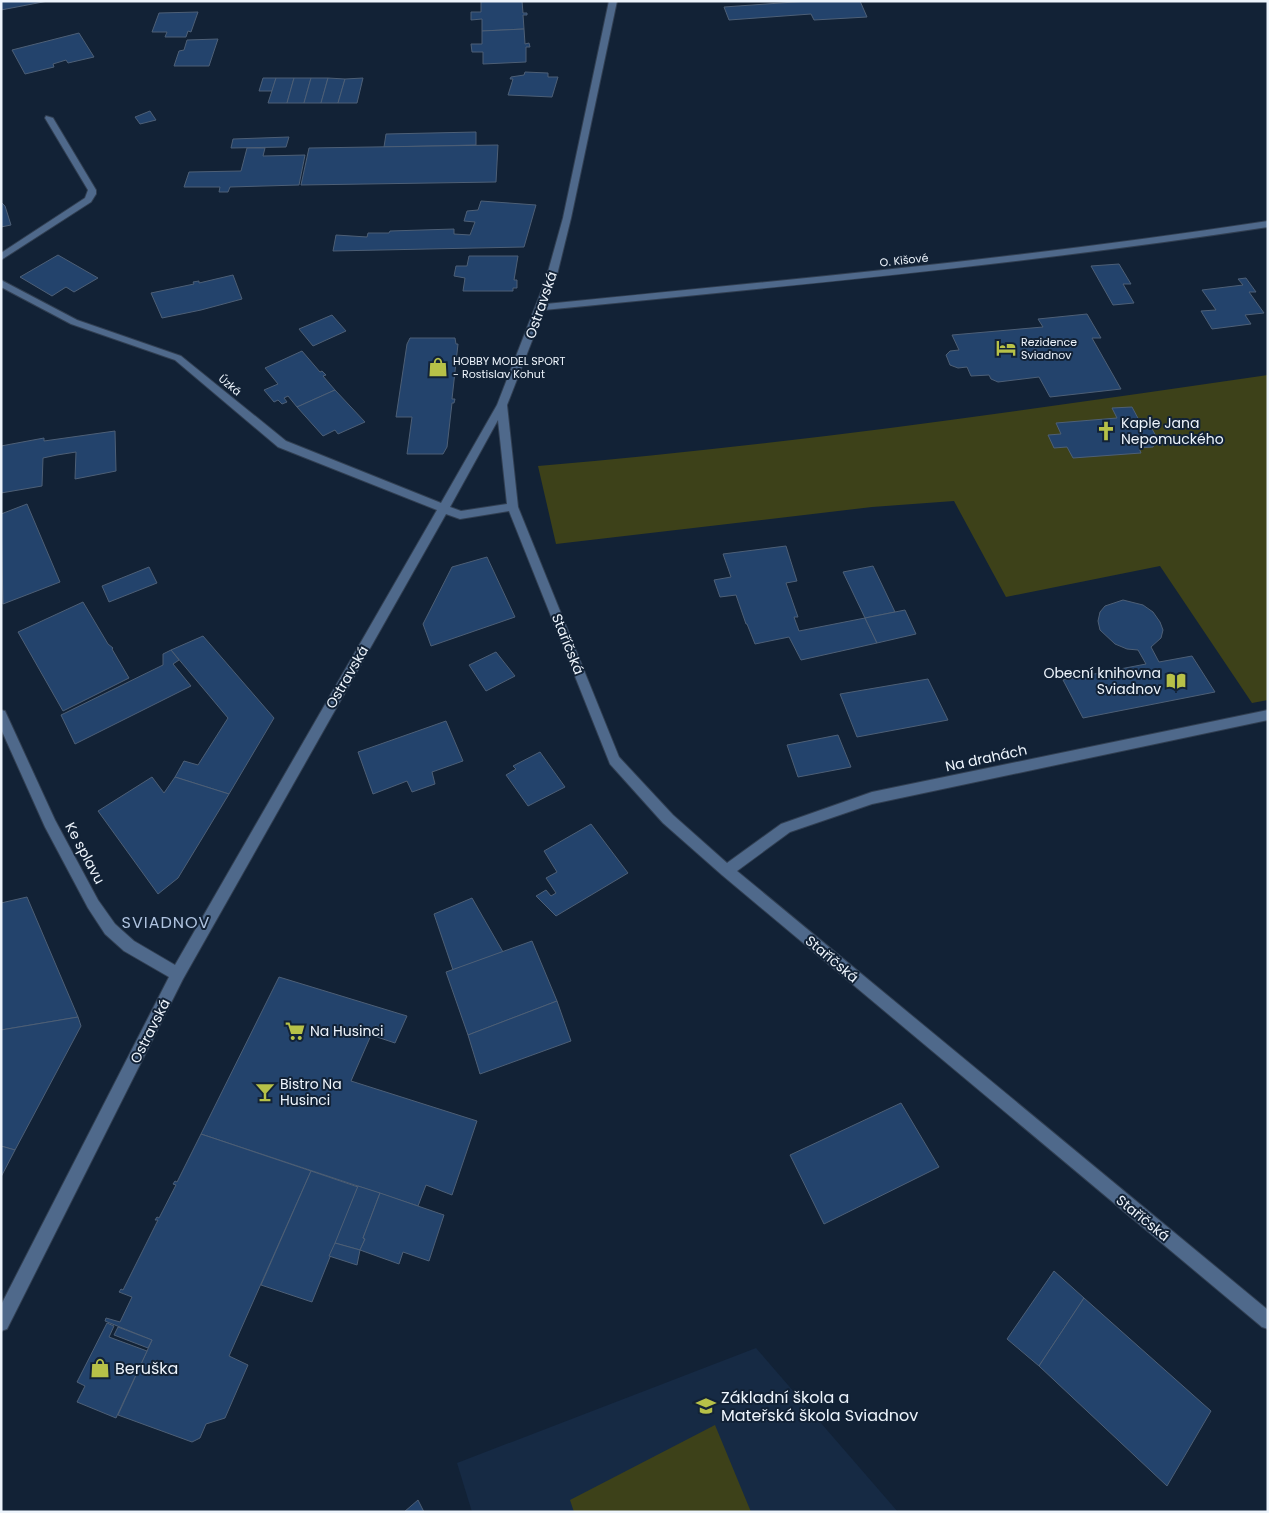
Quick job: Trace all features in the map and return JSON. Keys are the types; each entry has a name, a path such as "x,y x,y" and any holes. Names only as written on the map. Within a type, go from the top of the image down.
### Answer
{"street":[{"name":"Ostravská","path":"1,1323 178,974 502,405 542,307 567,218 613,1"},
{"path":"1,257 88,200 92,194 92,190 49,118"},
{"name":"O. Kišové","path":"542,307 912,271 1158,241 1268,224"},
{"name":"Úzká","path":"1,283 74,322 178,358 282,444 443,508"},
{"name":"Staříčská","path":"502,405 513,507 614,760 668,819 727,872 1268,1321"},
{"path":"443,508 460,515 513,507"},
{"name":"Na drahách","path":"727,872 786,828 872,798 1268,715"},
{"name":"Ke splavu","path":"1,716 50,823 93,904 110,930 129,946 178,974"}],"shaded area":[{"name":"Základní škola a Mateřská škola Sviadnov","path":"756,1348 898,1512 472,1512 457,1463"}],"green space":[{"path":"1268,375 1268,700 1252,703 1160,566 1006,597 954,501 872,507 556,544 538,466 812,438"},
{"path":"715,1425 751,1512 574,1512 570,1500"}],"building":[{"path":"1,1 48,1 1,10"},
{"path":"481,1 522,1 523,13 527,13 527,15 523,15 524,29 482,31 482,19 471,20 471,12 481,12"},
{"path":"809,1 860,1 867,17 814,20 811,14 729,20 724,7"},
{"path":"198,12 191,32 188,31 186,37 165,37 167,32 152,32 159,13"},
{"path":"524,29 525,44 529,43 530,47 526,47 526,62 483,64 483,52 472,52 471,44 482,44 482,31"},
{"path":"79,33 94,57 68,63 66,60 53,64 54,67 25,74 12,50"},
{"path":"218,39 209,66 174,66 179,51 184,50 187,40"},
{"path":"525,72 548,73 548,77 558,77 552,97 508,95 513,79 510,79 511,77 524,75"},
{"path":"263,78 276,78 272,91 259,91"},
{"path":"276,78 294,78 287,103 268,103"},
{"path":"294,78 311,78 304,103 287,103"},
{"path":"311,78 328,78 321,103 304,103"},
{"path":"328,78 345,79 338,103 321,103"},
{"path":"363,78 357,103 338,103 345,79"},
{"path":"150,111 156,120 140,124 135,117"},
{"path":"476,132 476,145 384,147 386,134"},
{"path":"289,137 286,147 231,148 233,139"},
{"path":"498,145 496,182 301,185 309,148"},
{"path":"247,148 265,148 263,156 305,155 299,185 230,187 228,192 219,192 220,187 184,187 189,172 241,171"},
{"path":"481,201 536,205 524,247 333,251 336,235 367,237 368,233 454,229 454,234 470,235 475,222 464,221 467,211 478,210"},
{"path":"1,202 5,206 11,225 1,227"},
{"path":"58,255 98,278 74,292 66,287 52,296 20,277"},
{"path":"469,256 518,256 514,280 517,280 517,288 513,288 513,291 463,291 465,278 454,276 456,266 467,266"},
{"path":"1119,264 1131,284 1123,284 1134,303 1113,305 1091,266"},
{"path":"233,275 242,299 201,310 162,318 151,293 194,284 193,282 199,281 199,283"},
{"path":"1246,278 1256,292 1249,292 1264,313 1245,315 1251,324 1212,329 1201,311 1216,310 1202,290 1243,285 1238,279"},
{"path":"1087,314 1101,338 1092,338 1121,389 1050,397 1039,377 998,382 991,379 989,375 971,376 967,367 958,368 950,365 946,355 950,351 959,350 952,335 1043,327 1038,319"},
{"path":"332,315 346,331 313,346 299,329"},
{"path":"410,338 455,338 456,344 458,344 452,399 455,399 454,403 452,403 447,447 443,454 407,454 412,417 396,417 407,344"},
{"path":"302,351 320,372 322,371 326,375 323,376 335,390 297,407 288,396 284,398 287,402 282,404 278,400 274,402 264,390 278,384 265,368"},
{"path":"335,390 365,422 338,434 335,430 323,436 297,407"},
{"name":"Kaple Jana Nepomuckého","path":"1132,407 1140,422 1151,427 1157,438 1153,447 1139,448 1141,453 1073,458 1067,447 1054,448 1048,435 1061,434 1056,423 1117,418 1112,408"},
{"path":"115,431 116,471 75,479 76,452 57,455 43,458 42,486 1,493 1,446 44,438 44,441"},
{"path":"27,504 60,582 3,604 1,514"},
{"path":"786,546 797,581 786,583 798,617 794,617 799,631 865,618 877,643 801,660 789,637 755,644 736,595 720,597 714,580 731,577 723,554"},
{"path":"487,557 515,617 431,646 423,624 452,567"},
{"path":"873,566 895,612 865,618 843,572"},
{"path":"149,567 157,583 109,602 102,586"},
{"path":"1123,600 1143,605 1153,612 1160,622 1163,630 1161,638 1151,647 1159,662 1192,656 1215,692 1083,718 1063,680 1146,664 1138,650 1127,649 1115,644 1100,630 1098,621 1100,612 1105,606"},
{"path":"83,602 108,644 113,648 129,678 63,711 18,632"},
{"path":"905,610 916,634 877,643 865,618"},
{"path":"203,636 274,718 229,794 175,777 184,761 198,765 228,718 171,650"},
{"path":"171,650 179,660 173,664 191,686 75,744 61,715 163,665 163,654"},
{"path":"496,652 515,676 486,691 469,665"},
{"path":"928,679 948,720 857,737 840,694"},
{"path":"446,721 463,761 432,772 435,784 412,792 407,781 373,794 358,752"},
{"path":"838,735 851,767 798,777 787,745"},
{"path":"540,752 565,787 528,806 506,775 516,769 513,766"},
{"path":"152,777 164,793 175,777 229,794 178,878 158,894 98,811"},
{"path":"591,824 628,873 556,916 536,896 546,890 551,896 556,893 546,878 557,872 544,851"},
{"path":"27,897 78,1017 1,1030 1,903"},
{"path":"472,898 503,952 453,970 434,914"},
{"path":"532,941 557,1001 468,1035 446,972"},
{"path":"279,977 407,1016 395,1043 377,1037 381,1028 375,1026 351,1081 477,1121 452,1195 426,1185 418,1206 201,1134"},
{"path":"557,1001 571,1041 480,1074 468,1035"},
{"path":"78,1017 81,1026 15,1150 1,1146 1,1030"},
{"path":"901,1103 939,1167 824,1224 790,1155"},
{"path":"201,1134 311,1171 229,1356 248,1365 225,1418 206,1424 200,1438 192,1442 118,1415 152,1340 105,1321 106,1318 120,1322 132,1297 119,1292 121,1289 123,1290 158,1220 155,1220 157,1217 159,1218 176,1185 173,1184 175,1181 177,1182"},
{"path":"1,1146 15,1150 1,1177"},
{"path":"311,1171 358,1187 312,1302 261,1285"},
{"path":"358,1186 380,1193 360,1250 335,1243"},
{"path":"380,1193 444,1215 429,1261 403,1252 399,1264 360,1250"},
{"path":"335,1243 360,1250 357,1265 329,1256"},
{"path":"1054,1271 1084,1298 1039,1366 1007,1339"},
{"path":"1084,1298 1211,1411 1167,1486 1039,1366"},
{"path":"107,1323 114,1326 109,1337 147,1351 116,1418 77,1402 85,1386 77,1382"},
{"path":"118,1327 152,1340 148,1348 114,1335"},
{"path":"418,1500 424,1512 404,1512"}],"place":[{"name":"Rezidence Sviadnov","path":"1006,348"},
{"name":"HOBBY MODEL SPORT - Rostislav Kohut","path":"438,367"},
{"name":"Kaple Jana Nepomuckého","path":"1106,431"},
{"name":"Obecní knihovna Sviadnov","path":"1176,681"},
{"name":"Na Husinci","path":"295,1031"},
{"name":"Bistro Na Husinci","path":"265,1092"},
{"name":"Beruška","path":"100,1368"},
{"name":"Základní škola a Mateřská škola Sviadnov","path":"706,1406"}],"district":[{"name":"SVIADNOV","path":"166,922"}]}
